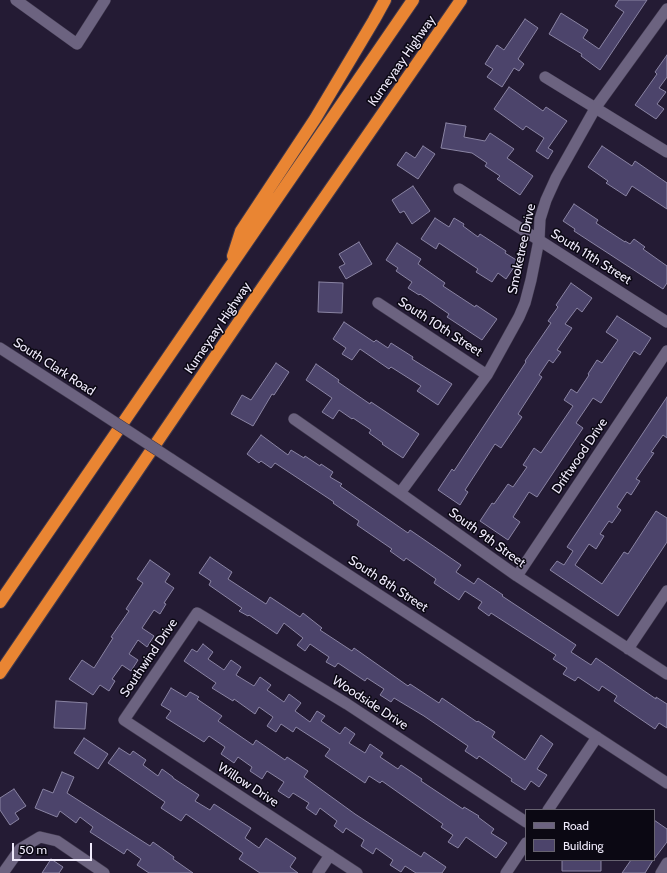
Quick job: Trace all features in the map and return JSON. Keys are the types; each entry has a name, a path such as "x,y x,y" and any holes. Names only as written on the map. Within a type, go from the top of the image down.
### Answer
{"highway":[{"path":"227,272 241,231 315,119 385,0"},
{"name":"Kumeyaay Highway","path":"0,602 413,0"},
{"name":"Kumeyaay Highway","path":"0,673 248,308 461,0"}],"street":[{"path":"16,0 77,44 105,0"},
{"name":"Smoketree Drive","path":"400,493 488,375 525,303 539,240 540,219 548,194 596,107 667,8"},
{"path":"545,77 667,152"},
{"name":"South 11th Street","path":"459,189 667,322"},
{"name":"South 10th Street","path":"378,302 488,375"},
{"name":"South Clark Road","path":"0,348 94,408"},
{"name":"Driftwood Drive","path":"516,576 667,351"},
{"name":"South 8th Street","path":"94,408 667,783"},
{"name":"South 9th Street","path":"294,419 516,576 667,674"},
{"path":"628,649 667,591"},
{"name":"Southwind Drive","path":"124,720 197,613"},
{"name":"Woodside Drive","path":"197,613 347,704 525,821"},
{"name":"Willow Drive","path":"124,720 357,873"},
{"path":"549,809 597,737"},
{"path":"3,873 20,849 40,837 57,841 104,873"},
{"path":"506,873 525,844"},
{"path":"318,873 330,855"},
{"path":"661,873 667,863"}],"building":[{"path":"619,0 647,0 600,70 581,56 582,54 549,34 561,13 588,30 583,38 599,49 624,12 615,6"},
{"path":"525,19 538,28 518,59 524,64 519,71 514,68 502,87 487,77 493,69 485,64 497,45 504,50"},
{"path":"667,55 667,77 659,88 666,92 657,104 664,109 656,119 635,105 657,74 655,72"},
{"path":"509,87 543,111 546,107 567,121 548,148 553,151 548,159 536,151 544,138 526,126 523,130 494,109"},
{"path":"446,123 466,126 464,137 485,141 490,133 514,149 507,158 533,176 520,195 497,179 500,176 485,166 487,163 472,153 441,148"},
{"path":"423,146 435,154 418,179 397,165 406,152 415,158"},
{"path":"602,146 632,166 635,161 667,183 667,209 632,186 626,196 606,183 608,181 588,167"},
{"path":"413,186 430,211 412,224 404,211 400,213 392,200"},
{"path":"574,204 598,220 596,223 625,242 630,244 634,239 645,247 643,249 667,266 667,283 663,289 574,231 575,229 563,221"},
{"path":"435,218 449,227 454,218 464,224 463,226 478,237 480,234 506,251 505,253 518,261 506,279 498,273 492,282 476,272 478,269 439,243 436,249 421,239"},
{"path":"359,242 372,264 346,279 339,267 345,264 339,254"},
{"path":"397,243 421,259 418,264 445,283 443,286 475,307 476,305 497,319 482,340 447,317 449,314 420,294 419,295 408,288 412,282 396,271 398,268 386,260"},
{"path":"319,282 343,283 342,313 318,312"},
{"path":"571,283 592,298 582,312 577,308 565,324 572,328 557,350 561,352 553,363 549,360 539,375 542,377 518,414 522,417 501,448 495,444 465,490 468,492 460,505 438,490 452,469 454,471 526,362 525,361 551,323 548,321 558,307 556,305"},
{"path":"617,316 651,338 640,355 634,351 601,403 593,398 576,423 583,428 537,497 529,492 513,517 520,522 508,540 480,521 492,503 494,504 508,484 513,487 527,467 523,465 534,448 541,453 573,406 564,400 571,389 577,393 597,360 602,363 618,340 606,332"},
{"path":"344,322 374,342 376,340 388,348 391,343 413,357 412,359 452,384 438,405 417,391 421,386 391,367 389,369 360,349 352,360 342,354 346,348 333,339"},
{"path":"276,363 289,372 274,395 272,394 253,426 231,414 242,395 251,400"},
{"path":"316,364 339,380 338,382 370,404 371,402 419,434 403,458 369,433 371,430 339,410 333,419 322,412 332,398 306,380"},
{"path":"667,397 667,438 663,435 651,452 654,453 636,479 640,481 631,495 627,492 617,507 621,510 612,523 609,521 600,534 604,536 596,549 589,544 575,565 602,584 624,552 628,554 656,511 667,518 667,542 618,616 550,570 557,561 564,565 573,551 567,547"},
{"path":"261,435 288,455 291,450 304,458 305,456 320,466 321,464 333,472 330,477 342,484 340,486 408,533 410,530 461,565 456,572 474,584 478,578 503,595 502,596 576,645 571,652 591,665 596,658 656,699 656,697 667,704 667,728 659,723 655,729 614,701 617,696 602,686 599,691 578,677 575,681 563,674 567,668 553,659 556,655 491,613 489,616 478,608 482,602 465,591 459,600 434,583 436,579 406,558 404,561 390,551 392,549 357,525 359,521 333,503 334,502 275,463 271,468 261,461 259,463 247,454"},
{"path":"210,557 232,572 228,579 266,604 270,597 300,617 303,613 322,628 320,630 352,651 354,648 408,686 410,684 439,703 442,698 477,722 478,721 495,732 492,737 525,760 541,735 553,744 537,769 547,775 539,787 531,781 525,790 479,756 477,759 465,751 468,746 424,716 394,698 391,702 380,695 384,689 367,678 365,681 338,663 335,667 326,662 329,657 310,644 305,651 297,645 303,638 284,623 277,634 249,615 248,616 239,611 242,608 209,585 211,581 199,573"},
{"path":"150,560 170,574 165,582 174,588 164,603 166,604 160,614 154,610 142,628 154,636 147,647 138,640 129,654 138,660 131,671 122,665 112,679 115,681 109,691 100,685 93,695 69,679 82,660 94,668 113,638 111,637 129,611 126,609 143,583 137,579"},
{"path":"203,644 213,652 208,659 224,670 231,660 241,667 236,675 254,686 260,677 271,685 267,690 284,702 289,694 301,703 295,711 310,722 317,711 325,716 321,721 340,734 345,727 355,734 349,743 365,753 370,744 383,753 380,757 398,769 401,765 422,779 421,781 463,809 464,807 479,816 478,817 494,829 491,833 507,843 496,858 466,837 458,848 448,842 453,835 441,827 443,824 382,781 380,783 369,776 365,783 325,756 330,749 296,727 293,732 281,724 276,732 267,726 273,717 259,707 255,714 234,699 233,701 212,688 216,683 184,661 192,649 197,652"},
{"path":"171,688 186,697 190,692 199,697 197,699 222,716 218,721 253,745 256,740 285,760 287,757 308,771 304,777 355,814 421,857 424,852 446,867 442,873 416,873 405,866 401,872 390,865 393,860 376,848 373,854 361,846 364,840 346,828 343,833 334,826 337,821 320,808 316,815 306,808 309,803 293,793 289,798 278,791 284,782 267,771 262,779 250,771 252,767 238,757 234,763 221,754 225,747 209,736 204,742 166,718 171,711 161,705"},
{"path":"56,701 87,703 85,729 54,728"},
{"path":"84,738 108,754 98,769 74,753"},
{"path":"119,748 130,755 133,751 146,760 143,765 158,776 162,769 199,795 195,801 210,810 214,804 251,828 245,838 259,848 266,838 296,858 290,867 298,873 260,873 239,859 243,853 186,814 181,821 161,808 165,802 108,763"},
{"path":"62,772 74,777 67,793 150,846 153,842 193,873 149,873 137,865 141,859 127,849 124,854 90,832 93,827 80,817 76,823 60,811 57,817 35,808 43,789 53,793"},
{"path":"14,789 26,806 15,813 19,819 10,825 0,810 0,798"},
{"path":"655,821 667,829 667,842 655,858"},
{"path":"51,859 63,867 59,873 42,873"},
{"path":"562,861 601,861 601,871 562,871"},
{"path":"630,861 652,861 645,873 622,873"}]}
